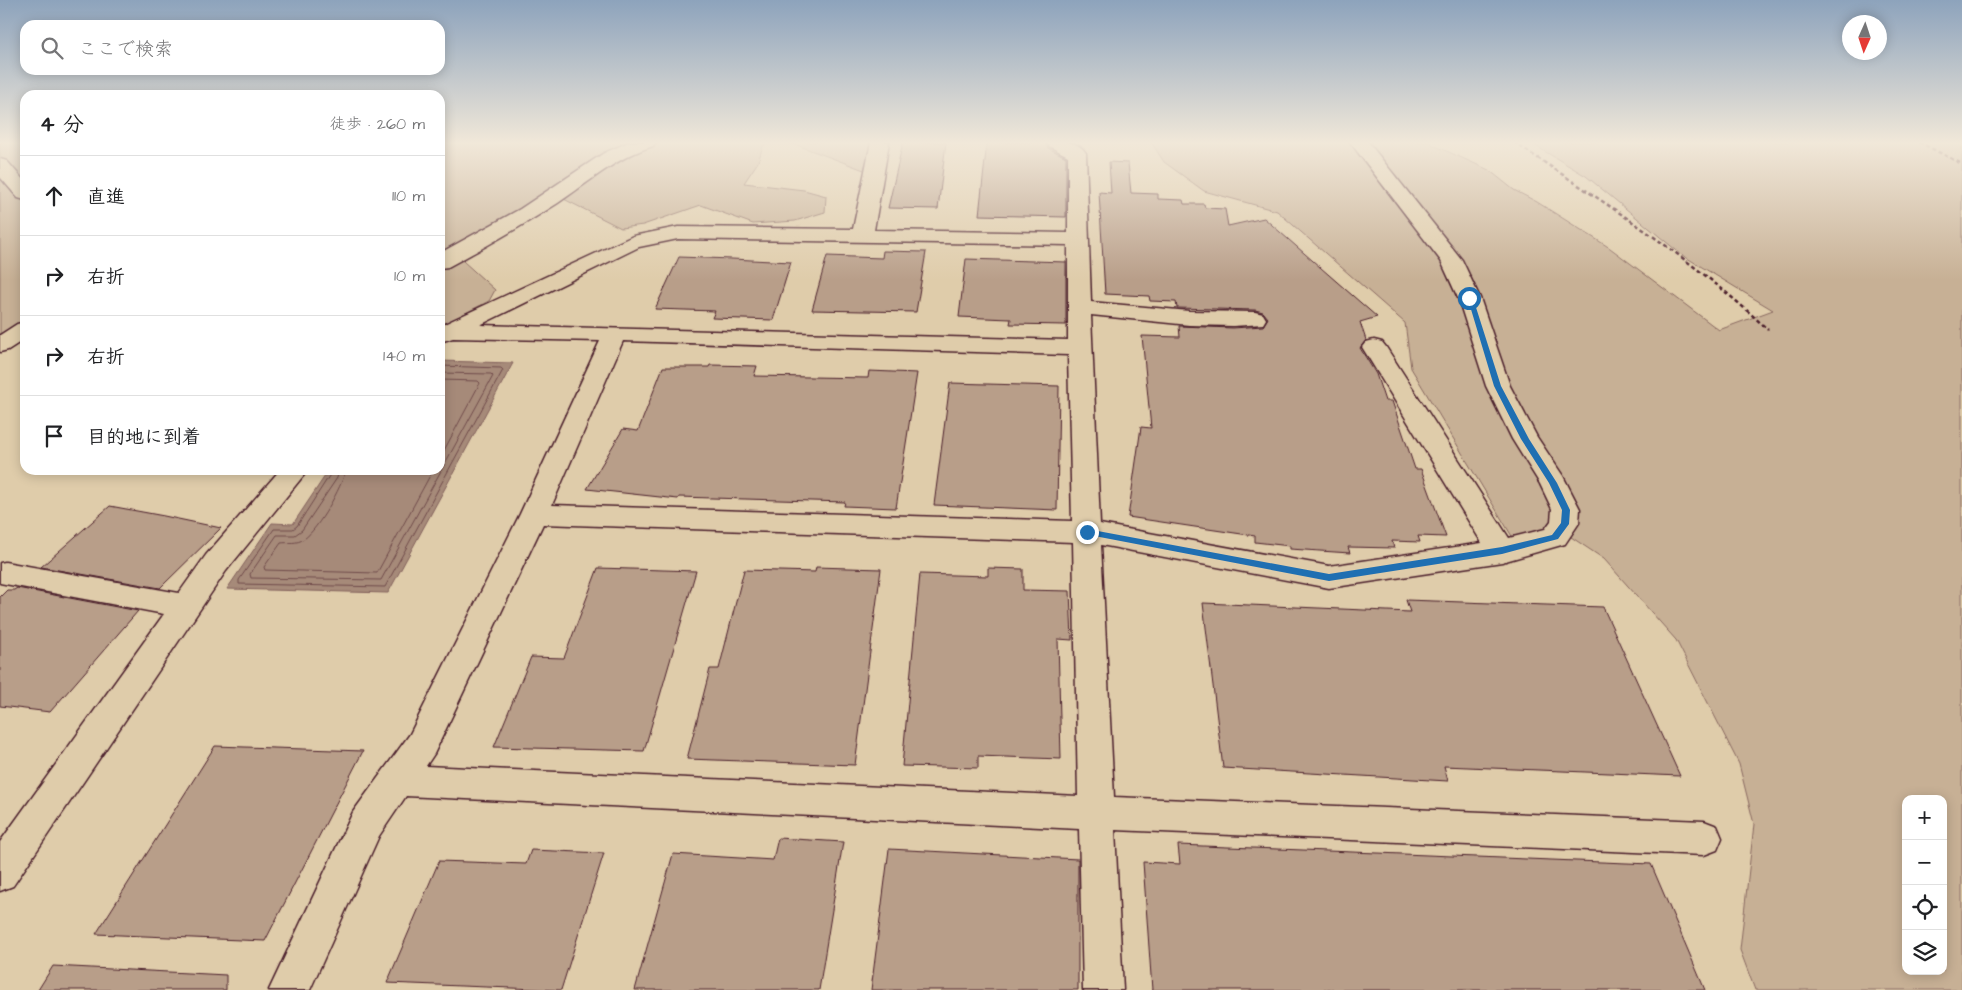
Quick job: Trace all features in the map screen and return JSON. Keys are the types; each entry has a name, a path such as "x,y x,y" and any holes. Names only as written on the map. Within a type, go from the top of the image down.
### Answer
{"street":[{"path":"445,260 490,237 566,188"},
{"path":"862,236 871,188"},
{"path":"1077,188 1080,348 1103,990"},
{"path":"534,514 1087,532 1329,577 1502,551 1555,537 1565,524 1566,510 1553,483 1525,439 1498,386 1469,298 1451,260 1395,188"},
{"path":"445,333 633,242 678,233 1077,239"},
{"path":"496,308 499,332"},
{"path":"1079,308 1183,318 1255,319"},
{"path":"0,346 20,332"},
{"path":"445,333 614,334 1080,348"},
{"path":"288,990 366,824 422,744 534,514 614,334"},
{"path":"1374,347 1502,551"},
{"path":"0,873 216,563 290,475"},
{"path":"5,573 186,606"},
{"path":"396,780 1097,813 1704,838"}],"path":[{"path":"1582,188 1683,257 1741,304 1768,330"}],"shaded area":[{"path":"0,188 20,188 20,328 0,341"},
{"path":"445,188 789,188 826,196 825,212 795,221 753,224 701,205 643,225 621,228 554,194 453,252 495,290 489,301 445,323"},
{"path":"1200,188 1512,188 1610,248 1719,330 1773,310 1682,255 1601,188 1962,188 1962,990 1755,990 1740,950 1754,824 1739,764 1676,640 1604,559 1556,527 1513,538 1411,368 1405,323 1277,211 1204,191"}],"water":[{"path":"445,361 513,363 388,593 227,589 272,523 293,524 326,475 445,475"}],"building":[{"path":"892,188 940,188 938,209 888,208"},
{"path":"982,188 1066,188 1066,217 979,215"},
{"path":"1111,188 1131,188 1131,193 1158,194 1158,199 1183,200 1184,204 1204,204 1205,208 1225,209 1228,226 1264,218 1377,317 1360,322 1366,340 1360,348 1376,374 1385,401 1392,401 1415,469 1421,469 1446,537 1418,536 1420,542 1392,541 1394,548 1348,547 1350,553 1290,549 1290,546 1255,542 1255,536 1128,517 1141,427 1151,428 1142,336 1180,337 1179,326 1233,328 1263,326 1268,318 1263,312 1255,310 1177,308 1176,302 1150,301 1149,296 1105,294 1099,192 1111,193"},
{"path":"883,251 926,252 916,312 812,310 827,256 882,258"},
{"path":"679,257 791,262 773,320 712,318 715,311 655,309"},
{"path":"966,259 1066,262 1066,325 1010,324 1011,319 959,317"},
{"path":"710,365 757,366 754,376 868,378 869,371 917,373 896,508 844,506 845,502 679,497 678,499 587,489 623,429 638,431 663,367 709,367"},
{"path":"950,383 1059,386 1057,510 934,505"},
{"path":"110,506 221,528 160,588 41,567"},
{"path":"816,567 881,569 855,765 687,759 710,669 719,669 744,570 815,572"},
{"path":"598,568 696,571 644,751 494,747 531,657 564,658"},
{"path":"988,568 1023,569 1023,590 1070,591 1072,640 1058,639 1061,759 978,756 978,768 902,766 920,574 988,576"},
{"path":"17,588 138,611 50,712 0,706 0,597 7,590"},
{"path":"1406,600 1603,607 1680,776 1444,766 1448,781 1223,768 1203,603 1410,612"},
{"path":"215,746 363,751 265,941 96,934"},
{"path":"778,838 843,842 819,990 635,990 673,854 773,860"},
{"path":"1178,845 1651,864 1705,990 1152,990 1143,862 1180,864"},
{"path":"889,849 1078,859 1078,990 871,990"},
{"path":"531,850 604,853 561,990 387,983 439,861 526,864"},
{"path":"53,966 226,975 226,990 38,990"}],"route":[{"path":"1087,532 1329,577 1502,551 1555,537 1565,524 1566,510 1553,483 1525,439 1498,386 1469,298"}]}
